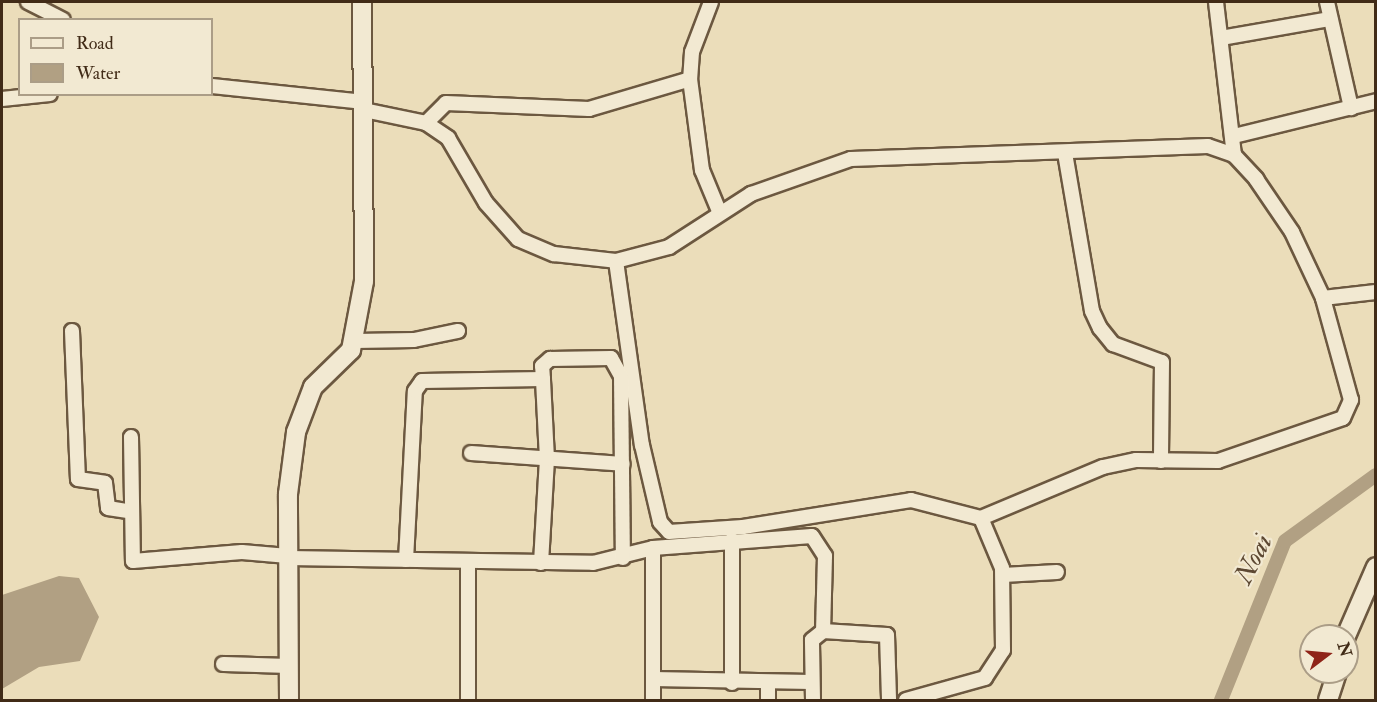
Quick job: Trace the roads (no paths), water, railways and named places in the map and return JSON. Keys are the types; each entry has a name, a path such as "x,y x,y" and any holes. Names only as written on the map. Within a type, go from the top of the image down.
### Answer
{"street":[{"path":"28,2 59,18"},
{"path":"289,700 288,494 304,404 355,341 364,281 362,2"},
{"path":"711,2 692,52 690,79 702,171 719,211"},
{"path":"1216,2 1234,136 1234,155"},
{"path":"1327,2 1351,108"},
{"path":"1221,38 1330,19"},
{"path":"426,123 446,103 589,109 690,79"},
{"path":"213,86 364,106 426,123 460,151 486,203 518,239 554,254 615,261 669,247 719,211 750,194 850,159 1065,153 1208,146 1234,155 1278,208 1323,298 1351,400 1349,413 1218,461 1161,461 1103,467 981,518 911,500 743,527 669,532 660,522 642,446 615,261"},
{"path":"2,99 31,96"},
{"path":"1234,136 1376,101"},
{"path":"1065,153 1092,311 1100,328 1113,344 1162,362 1161,461"},
{"path":"1323,298 1376,292"},
{"path":"355,341 414,340 458,331"},
{"path":"72,332 77,476 80,481 105,483 108,508 129,511"},
{"path":"541,563 547,459 542,366 550,359 616,362 623,464 623,558"},
{"path":"406,560 415,392 422,381 543,379"},
{"path":"131,437 129,511 136,562 242,552 288,557 541,563 623,558 653,548 799,536 819,540 825,556 823,631"},
{"path":"471,453 623,464"},
{"path":"906,700 965,687 994,667 1004,650 1003,575 993,538 981,518"},
{"path":"732,540 732,683"},
{"path":"653,548 653,700"},
{"path":"468,561 468,700"},
{"path":"1351,624 1376,567"},
{"path":"1003,575 1057,572"},
{"path":"813,700 812,640 823,631 887,635 889,700"},
{"path":"223,664 290,666"},
{"path":"653,679 732,683 811,682"},
{"path":"768,683 768,700"},
{"path":"1328,700 1333,684"}],"water":[{"path":"59,576 79,578 99,617 80,661 39,667 2,689 2,595"}],"waterway":[{"name":"Noai","path":"1221,700 1285,541 1376,475"}]}
